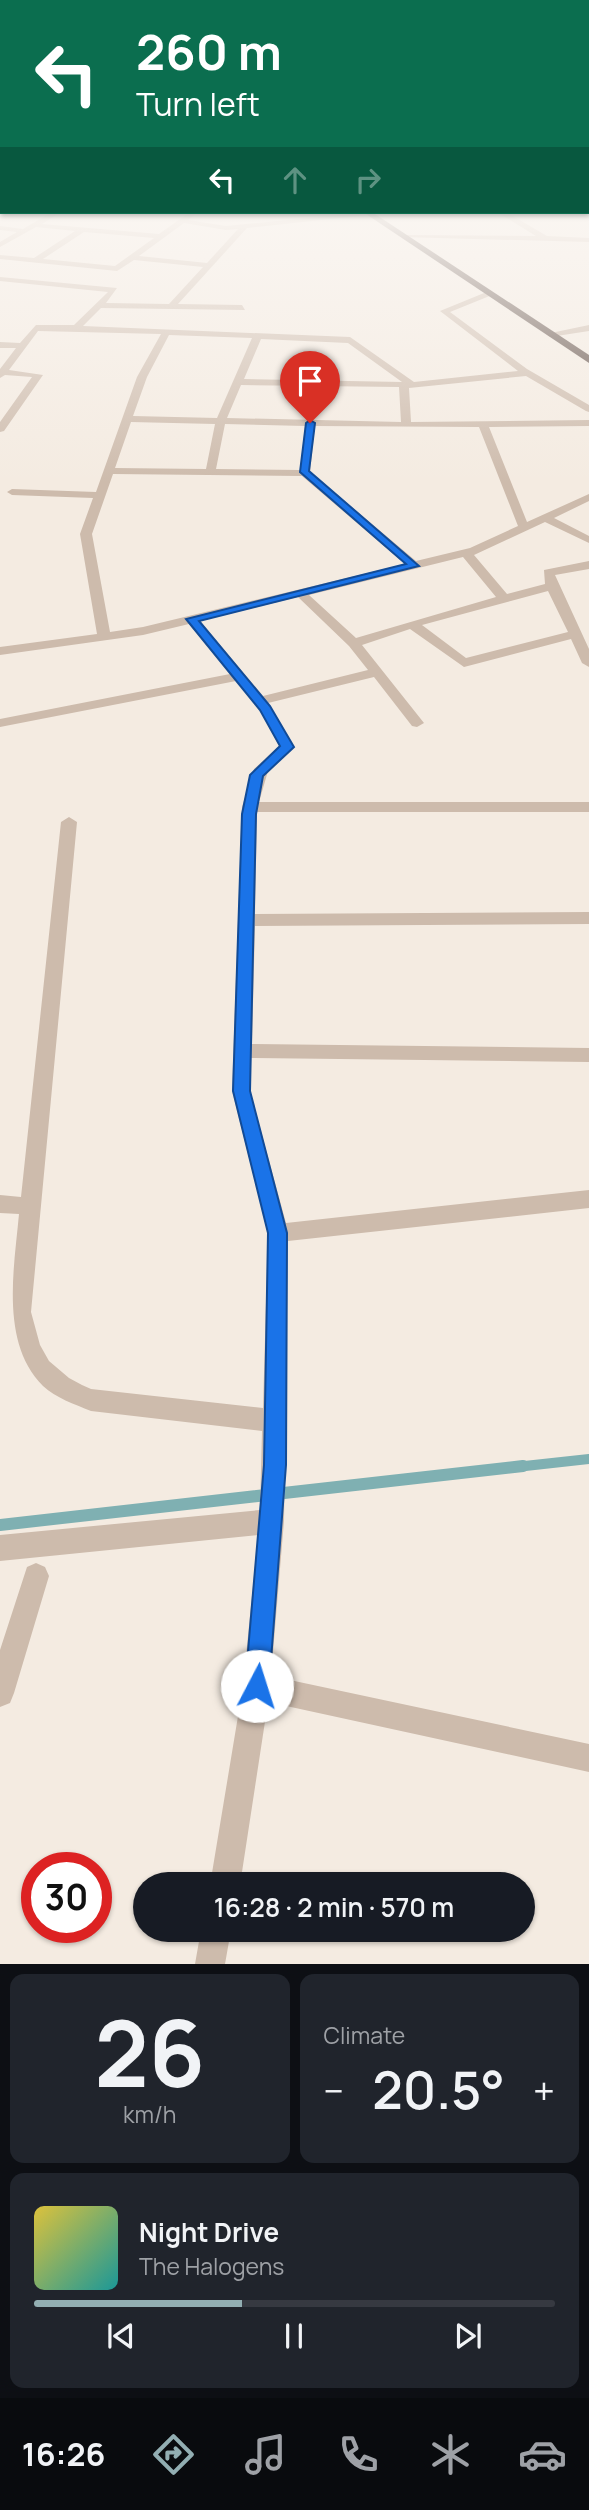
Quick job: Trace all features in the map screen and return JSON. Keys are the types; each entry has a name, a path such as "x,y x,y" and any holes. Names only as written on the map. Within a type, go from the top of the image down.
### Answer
{"highway":[{"path":"499,300 589,360"}],"street":[{"path":"76,328 104,300"},
{"path":"172,306 177,300"},
{"path":"472,300 444,311 526,373 589,409"},
{"path":"99,304 242,308"},
{"path":"1,373 36,328 76,328 351,340 408,385"},
{"path":"550,334 589,328"},
{"path":"104,635 85,538 144,373 167,331"},
{"path":"210,473 221,421 258,335"},
{"path":"0,345 22,346"},
{"path":"0,429 38,375 1,373"},
{"path":"238,382 408,385 526,373"},
{"path":"406,425 408,385"},
{"path":"127,419 406,425 589,424"},
{"path":"306,473 310,423"},
{"path":"483,424 524,528"},
{"path":"108,471 306,473 414,566"},
{"path":"12,492 100,495"},
{"path":"0,651 143,631 466,553 589,497"},
{"path":"545,518 589,540"},
{"path":"466,553 503,599"},
{"path":"589,565 548,573 575,634 585,647 589,663"},
{"path":"354,643 412,624 552,586"},
{"path":"300,593 354,643 417,723"},
{"path":"192,619 260,701 287,747 261,769 250,807 242,1051 243,1102 278,1233 276,1421 272,1512 257,1686 227,1872"},
{"path":"412,624 464,663 575,634"},
{"path":"260,701 377,672"},
{"path":"0,723 239,676"},
{"path":"250,807 589,807"},
{"path":"69,822 20,1312 29,1349 45,1377 67,1392 90,1400 276,1421"},
{"path":"246,920 589,918"},
{"path":"242,1051 589,1055"},
{"path":"278,1233 542,1202 589,1199"},
{"path":"0,1204 31,1206"},
{"path":"0,1548 272,1512"},
{"path":"0,1693 36,1576"},
{"path":"257,1686 589,1758"},
{"path":"210,1964 214,1942"}],"waterway":[{"path":"507,1468 589,1459"},
{"path":"0,1525 523,1466"}],"route":[{"path":"257,1686 275,1465 278,1233 241,1091 249,814 257,775 287,747 266,709 192,619 414,566 304,472 310,423"}]}
